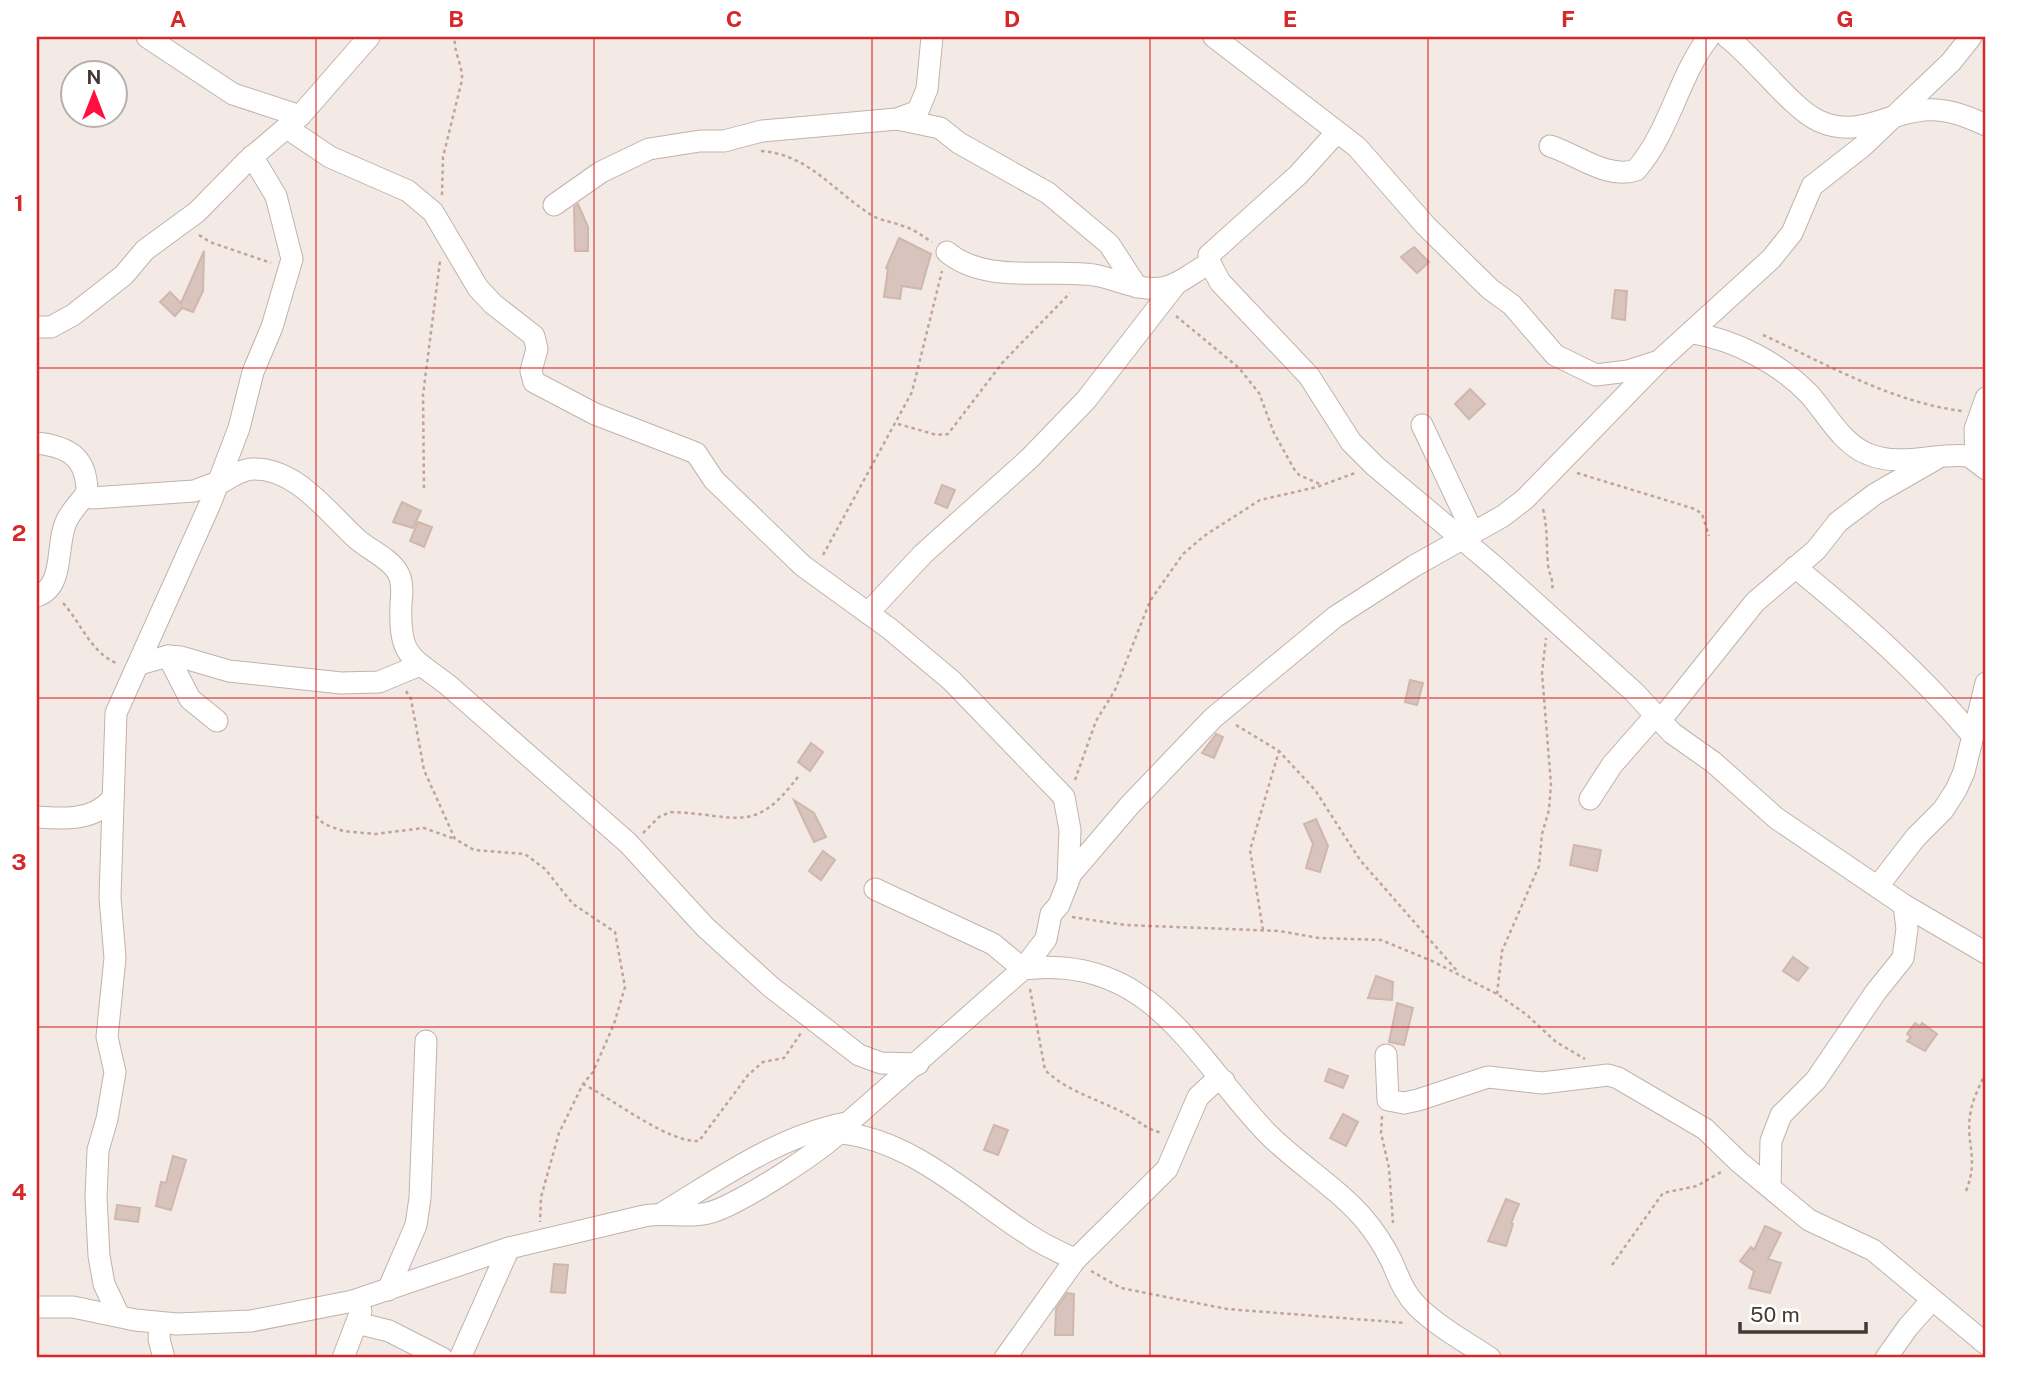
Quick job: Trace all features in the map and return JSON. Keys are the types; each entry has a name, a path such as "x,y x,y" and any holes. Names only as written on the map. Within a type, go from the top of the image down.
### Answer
{"street":[{"path":"147,37 233,94 294,122 330,157 408,191 424,203 442,226 457,257 478,288 493,304 534,336 537,349 531,371 534,382 595,414 696,453 714,480 813,574 868,613 952,681 1064,797 1070,830 1068,883"},
{"path":"37,327 51,327 73,315 124,275 145,250 197,212 252,156 294,122 369,37"},
{"path":"897,120 918,111 923,103 932,37"},
{"path":"1214,37 1338,132 1367,158 1425,225 1490,289 1512,305 1555,355 1595,375 1628,371 1658,362"},
{"path":"1550,146 1608,169 1628,173 1636,170 1658,136 1692,64 1709,37"},
{"path":"1727,37 1817,120 1836,127 1885,122 1921,110 1939,110 1986,125"},
{"path":"37,1307 73,1307 160,1323 196,1325 251,1321 366,1297 509,1248 664,1212 709,1213 783,1173 844,1128 1023,969 1046,939 1051,914 1059,905 1071,874 1129,806 1213,718 1326,624 1466,536 1503,516 1558,465 1658,362 1693,333 1739,285 1771,259 1792,233 1812,186 1863,146 1885,122 1951,62 1971,37"},
{"path":"554,205 601,172 649,149 700,141 724,141 762,131 897,120 940,128 959,143 1048,193 1109,244 1137,287"},
{"path":"1338,132 1297,175 1209,256 1220,282 1317,385 1336,421 1375,466 1466,536 1552,621 1634,692 1657,718 1776,818 1904,905 1986,953"},
{"path":"119,1316 104,1284 99,1256 96,1197 97,1150 107,1119 115,1072 107,1037 115,969 115,930 110,897 111,800 116,713 218,483 239,428 253,372 272,327 288,270 292,253 276,196 252,156"},
{"path":"947,252 956,259 984,268 1016,274 1086,275 1137,287 1161,288 1176,284 1210,263"},
{"path":"868,613 923,554 1029,459 1086,400 1164,304 1176,284"},
{"path":"1693,333 1726,341 1776,367 1807,392 1859,450 1886,458 1936,459 1960,455 1981,465"},
{"path":"1981,465 1973,442 1983,405"},
{"path":"1422,425 1432,441 1466,536"},
{"path":"37,443 52,444 78,460 87,472 88,493 92,498 194,491 252,469 287,478 325,506 358,540 388,561 400,576 400,634 411,656 420,665 448,685 632,847 705,927 811,1019 859,1055 881,1063 918,1064"},
{"path":"1590,799 1612,765 1657,718 1755,602 1796,567 1852,512 1936,459"},
{"path":"41,594 56,576 60,544 67,520 88,493"},
{"path":"1796,567 1855,615 1932,688 1972,735"},
{"path":"139,666 168,656 181,656 229,671 307,680 379,682 420,665"},
{"path":"168,656 190,699 218,722"},
{"path":"1878,886 1916,836 1943,810 1956,790 1964,772 1986,683"},
{"path":"37,817 65,819 92,814 111,800"},
{"path":"875,889 993,944 1023,969 1054,966 1081,970 1148,999 1224,1081 1266,1133 1363,1218 1392,1262 1407,1296 1490,1358"},
{"path":"1770,1187 1771,1141 1781,1115 1816,1080 1875,993 1903,958 1907,929 1904,905"},
{"path":"388,1290 416,1225 420,1198 426,1041"},
{"path":"1386,1055 1388,1100 1395,1103 1418,1100 1488,1076 1542,1083 1608,1075 1618,1078 1690,1118 1723,1143 1739,1162 1818,1226 1881,1256 1931,1301 1965,1323 1986,1344"},
{"path":"1004,1358 1073,1261 1167,1169 1203,1090 1224,1081"},
{"path":"844,1128 892,1147 1073,1261"},
{"path":"460,1358 466,1350 509,1248"},
{"path":"343,1358 366,1297"},
{"path":"1886,1358 1931,1301"},
{"path":"160,1323 159,1339 164,1358"},
{"path":"357,1323 389,1331 442,1358"}],"path":[{"path":"424,488 423,394 442,226 443,156 463,70 454,46 455,37"},
{"path":"758,151 786,156 803,165 827,178 869,213 912,229 947,252 925,331 916,380 896,424 813,574"},
{"path":"183,222 210,242 288,270"},
{"path":"896,424 937,435 948,433 1003,362 1086,275"},
{"path":"1164,304 1239,368 1259,393 1271,426 1294,469 1299,475 1322,485"},
{"path":"1751,330 1879,389 1929,405 1983,405"},
{"path":"1558,465 1695,509 1702,514 1709,536"},
{"path":"1067,806 1087,743 1115,690 1150,601 1183,554 1204,536 1260,500 1322,485 1375,466"},
{"path":"1497,994 1502,951 1538,866 1540,844 1549,810 1551,784 1542,673 1552,621 1554,579 1548,567 1549,540 1543,509 1542,480"},
{"path":"41,594 60,600 106,659 139,666"},
{"path":"398,676 411,699 424,770 454,839"},
{"path":"1213,718 1250,732 1279,751 1315,790 1360,860 1460,975"},
{"path":"1263,930 1250,850 1279,751"},
{"path":"632,847 644,831 665,813 734,818 761,814 779,803 800,774"},
{"path":"316,816 324,824 343,831 375,834 424,828 474,850 515,852 534,860 573,904 615,932 625,987 593,1072 583,1084 559,1133 541,1197 534,1243"},
{"path":"1051,914 1125,925 1263,930 1319,938 1381,940 1497,994 1527,1015 1556,1042 1608,1075"},
{"path":"1023,969 1032,995 1045,1070 1074,1091 1133,1118 1148,1129 1179,1138"},
{"path":"583,1084 653,1126 689,1142 699,1141 748,1075 763,1062 784,1058 811,1019"},
{"path":"1966,1191 1974,1166 1970,1145 1971,1110 1986,1070"},
{"path":"1388,1100 1381,1118 1381,1133 1390,1168 1393,1227"},
{"path":"1612,1265 1663,1193 1697,1186 1739,1162"},
{"path":"1073,1261 1121,1288 1227,1309 1409,1323 1437,1321"}],"building":[{"path":"578,204 588,227 588,251 575,251 574,207"},
{"path":"899,238 931,254 921,289 902,286 900,299 884,297 886,268"},
{"path":"1414,247 1429,262 1417,273 1401,257"},
{"path":"204,251 203,291 193,312 182,308 175,316 160,302 170,292 181,303"},
{"path":"1615,290 1627,291 1625,320 1612,318"},
{"path":"1470,389 1485,404 1469,419 1455,404"},
{"path":"942,485 955,490 947,508 935,503"},
{"path":"402,502 421,511 413,528 393,522"},
{"path":"418,522 432,527 424,547 410,541"},
{"path":"1410,680 1423,683 1417,705 1405,702"},
{"path":"1216,734 1223,737 1214,758 1202,753"},
{"path":"811,743 823,752 810,771 798,762"},
{"path":"794,800 814,813 826,837 814,842"},
{"path":"1316,819 1328,846 1320,872 1306,868 1313,844 1304,824"},
{"path":"1574,845 1601,850 1597,871 1570,865"},
{"path":"823,851 835,860 821,880 809,871"},
{"path":"1793,957 1808,968 1798,981 1783,971"},
{"path":"1376,976 1393,982 1392,1000 1368,998"},
{"path":"1397,1003 1413,1008 1404,1045 1389,1042"},
{"path":"1915,1023 1920,1026 1922,1023 1937,1034 1925,1051 1907,1041 1911,1037 1907,1034"},
{"path":"1329,1069 1348,1076 1343,1088 1325,1081"},
{"path":"1343,1114 1358,1122 1346,1146 1330,1138"},
{"path":"994,1125 1008,1130 998,1155 984,1150"},
{"path":"173,1156 186,1160 171,1210 156,1206 161,1182 166,1183"},
{"path":"1506,1199 1519,1204 1506,1246 1488,1241"},
{"path":"117,1205 140,1208 138,1222 115,1219"},
{"path":"1765,1226 1781,1233 1768,1259 1781,1263 1770,1293 1749,1288 1754,1271 1740,1261 1751,1247 1754,1250"},
{"path":"554,1264 568,1265 565,1293 551,1292"},
{"path":"1067,1293 1074,1294 1073,1335 1055,1335 1056,1309"}]}
